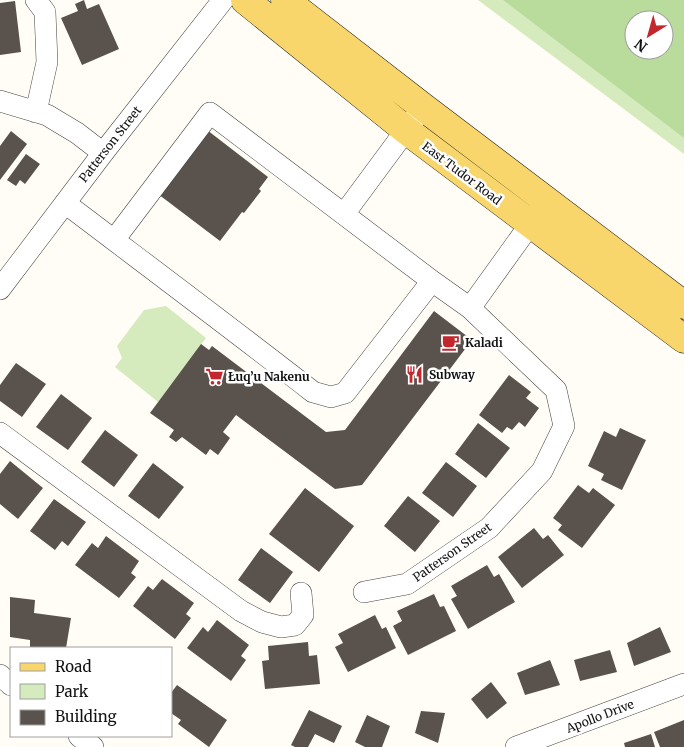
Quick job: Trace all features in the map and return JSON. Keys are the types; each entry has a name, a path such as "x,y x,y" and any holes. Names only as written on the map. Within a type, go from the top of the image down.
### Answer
{"main road":[{"name":"East Tudor Road","path":"245,0 406,130 684,340"},
{"path":"285,0 422,107 684,305"}],"street":[{"path":"36,0 45,12 47,62 36,112"},
{"name":"Patterson Street","path":"0,289 222,0"},
{"path":"0,100 47,115 77,133 103,153"},
{"path":"344,214 422,107"},
{"name":"Patterson Street","path":"114,240 210,113 470,308 556,390 564,426 542,471 489,528 407,584 364,592"},
{"path":"470,308 547,201"},
{"path":"65,203 313,392 331,397 345,392 432,281"},
{"path":"0,433 241,611 262,622 281,627 295,625 302,615 301,593"},
{"path":"0,675 10,685"},
{"name":"Apollo Drive","path":"516,747 684,684"},
{"path":"80,737 93,747"}],"green space":[{"path":"478,0 684,0 684,154"},
{"path":"503,0 684,0 684,138"},
{"path":"166,306 206,338 158,402 115,367 122,358 117,346 144,310"}],"building":[{"path":"84,0 87,9 99,4 119,49 82,65 61,18 78,11 75,4"},
{"path":"15,1 21,52 0,55 0,3"},
{"path":"207,130 268,177 259,189 261,191 220,241 158,194"},
{"path":"11,131 27,144 0,180 0,146"},
{"path":"26,154 40,164 25,184 20,180 16,186 7,180"},
{"name":"Łuq’u Nakenu","path":"434,311 472,340 362,485 335,489 236,415 223,432 230,438 218,455 210,449 206,455 182,437 176,442 169,437 174,430 150,413 201,344 209,350 212,346 326,432 345,430"},
{"path":"16,363 46,384 22,417 0,401 0,385"},
{"path":"509,375 531,392 526,398 539,408 525,427 519,422 512,430 507,427 502,433 479,415"},
{"path":"61,394 92,418 68,450 36,427"},
{"path":"478,423 510,448 486,478 455,454"},
{"path":"620,428 646,440 622,490 601,480 604,474 588,466 604,431 616,437"},
{"path":"105,430 138,455 114,487 81,462"},
{"path":"10,461 43,488 18,519 0,504 0,474"},
{"path":"446,462 477,486 453,517 422,493"},
{"path":"153,463 184,487 159,519 128,496"},
{"path":"578,485 589,493 593,488 615,505 582,548 558,530 562,525 553,518"},
{"path":"305,488 354,526 319,572 269,534"},
{"path":"408,496 440,521 415,552 384,526"},
{"path":"54,499 86,522 68,546 62,541 55,550 30,531"},
{"path":"534,528 543,539 548,535 564,555 522,588 498,557"},
{"path":"106,536 139,561 131,573 136,577 119,598 75,565 92,543 98,548"},
{"path":"261,548 293,572 270,603 238,580"},
{"path":"487,565 494,577 499,574 515,602 468,629 451,599 457,596 451,586"},
{"path":"162,579 194,603 186,614 191,618 175,639 133,606 148,586 153,590"},
{"path":"434,594 440,607 444,606 456,631 408,655 393,626 402,621 397,611"},
{"path":"10,597 35,600 34,613 71,618 66,647 30,647 30,640 10,637"},
{"path":"375,615 382,629 386,627 396,648 348,672 335,647 343,643 338,634"},
{"path":"217,620 249,645 241,656 246,660 231,681 187,648 203,627 208,632"},
{"path":"660,627 671,652 634,666 627,643"},
{"path":"308,642 309,656 317,655 320,684 265,689 262,661 269,660 268,646"},
{"path":"610,650 617,672 580,681 574,660"},
{"path":"550,660 560,685 525,695 517,673"},
{"path":"491,682 507,703 487,719 471,699"},
{"path":"177,685 227,720 209,747 178,724 181,720 172,714 172,692"},
{"path":"309,710 342,726 334,743 315,734 308,747 295,747 291,745"},
{"path":"421,711 445,713 438,743 415,733"},
{"path":"367,715 390,726 382,747 365,747 355,742"},
{"path":"684,720 684,747 660,747 654,732"},
{"path":"651,734 655,747 625,747 624,743"}],"place":[{"name":"Kaladi","path":"451,342"},
{"name":"Subway","path":"415,374"},
{"name":"Łuq’u Nakenu","path":"214,376"}]}
